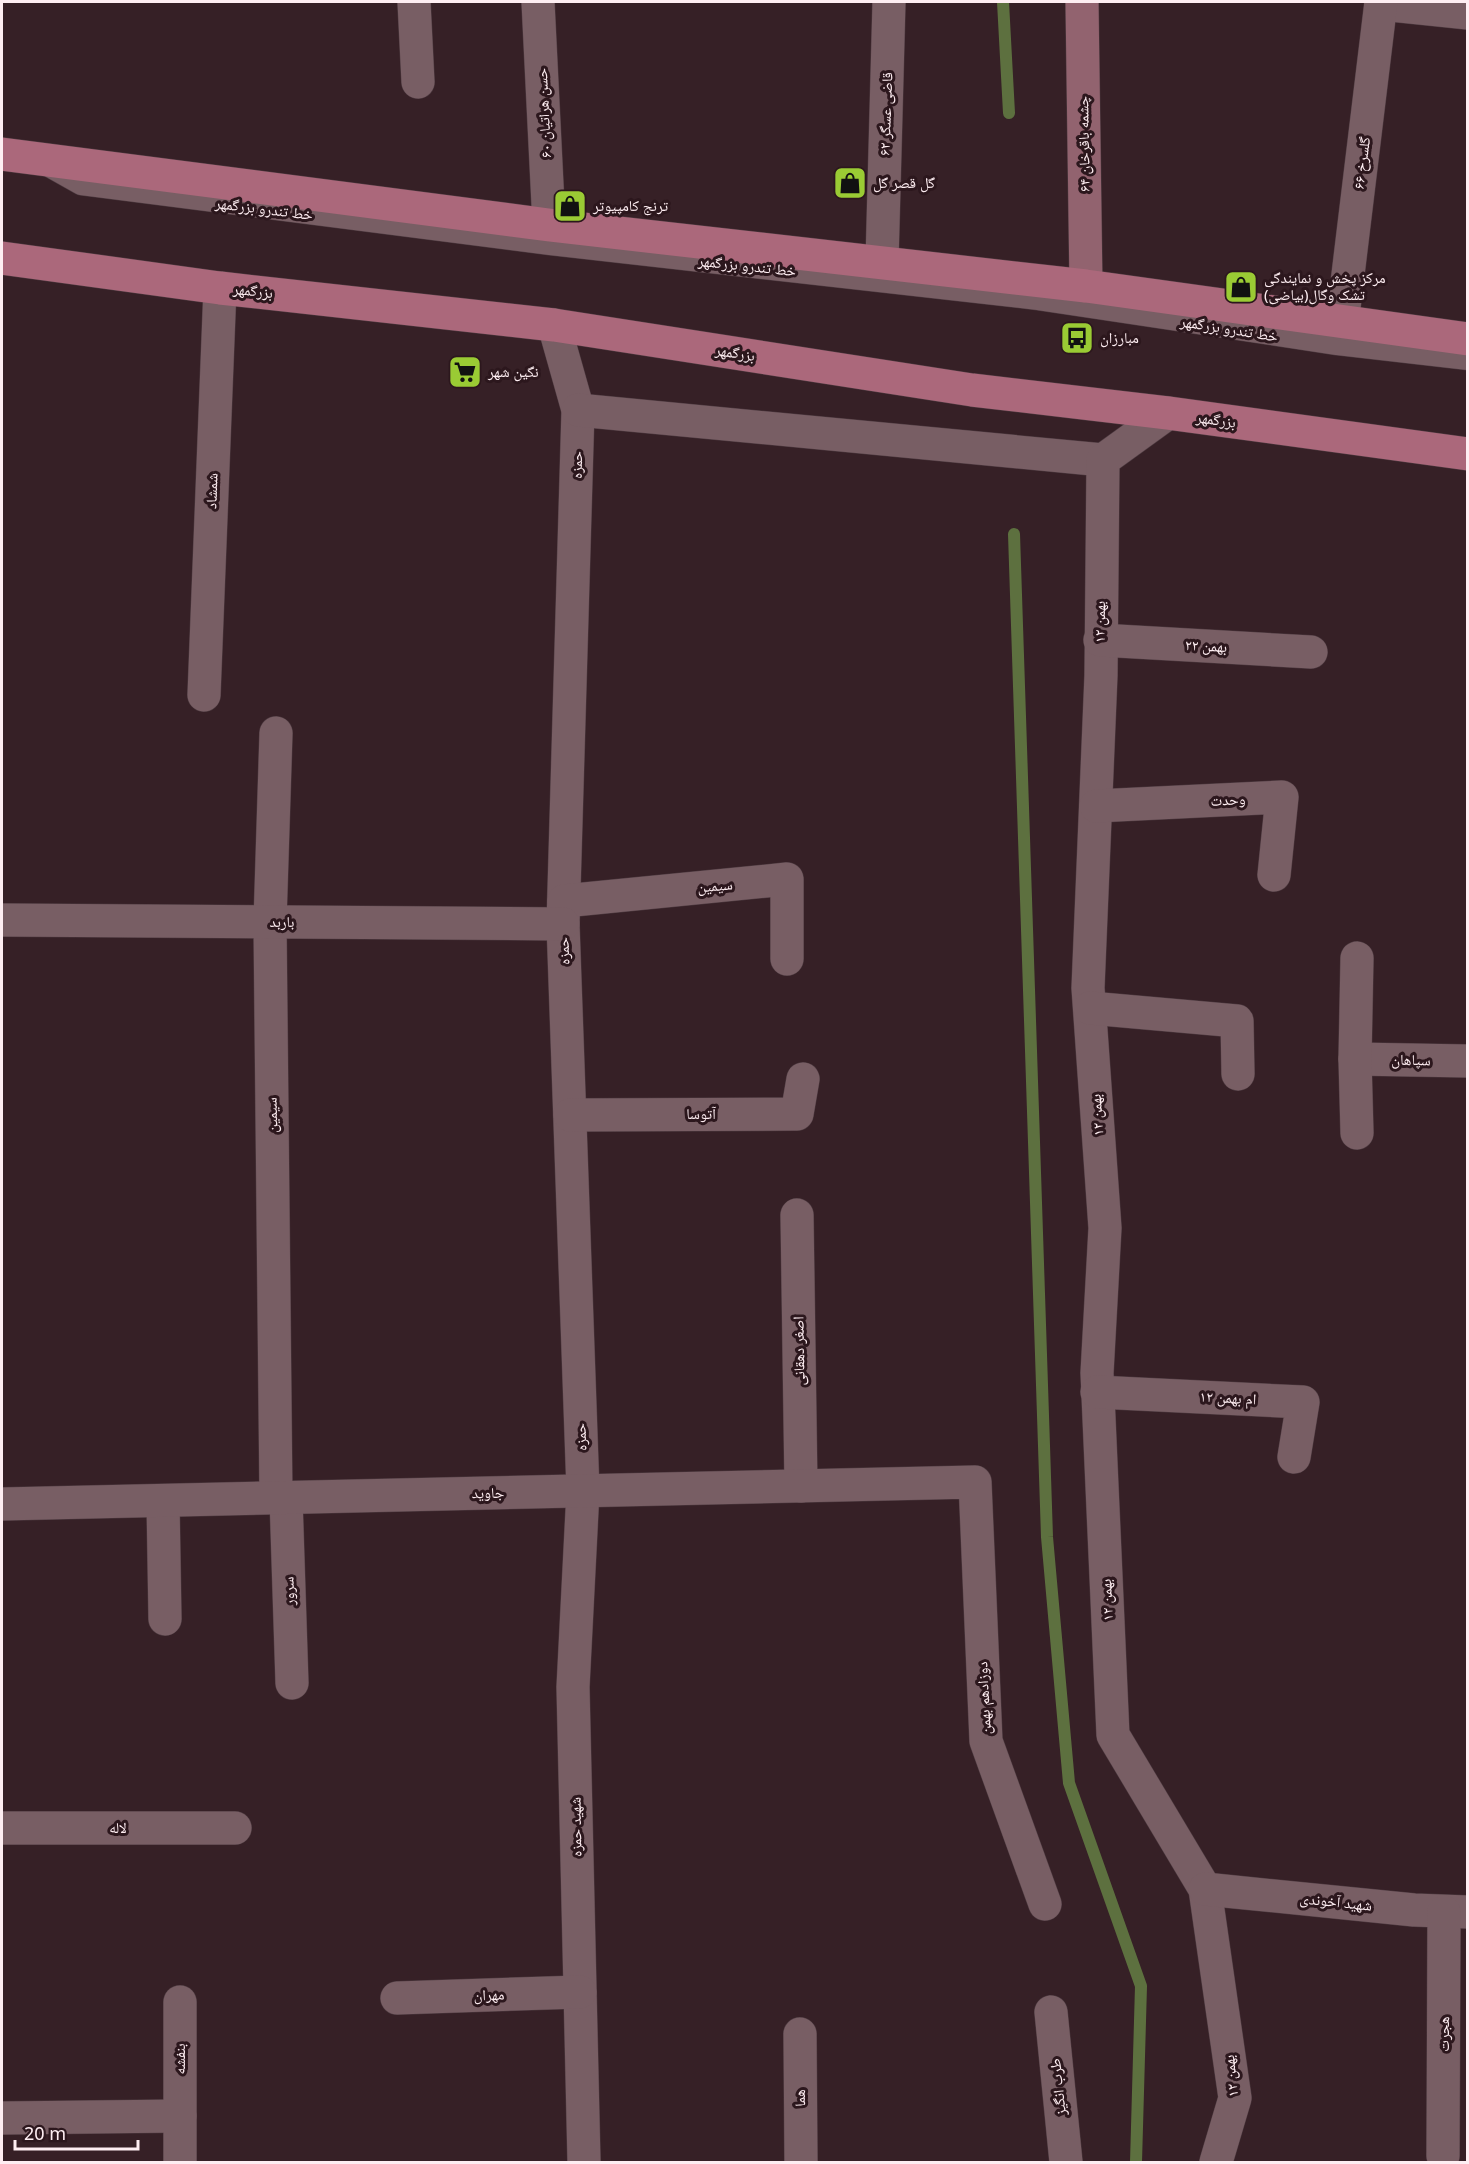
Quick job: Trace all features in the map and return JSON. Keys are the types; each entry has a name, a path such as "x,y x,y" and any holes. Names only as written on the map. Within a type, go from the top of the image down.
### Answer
{"main road":[{"path":"16,156 549,225 1086,286 1342,324 1467,339"},
{"name":"بزرگمهر","path":"2,258 220,288 554,325 972,390 1168,413 1467,454"}],"street":[{"path":"414,2 418,82"},
{"name":"حسن هراتیان ۶۰","path":"538,2 549,225"},
{"name":"قاضی عسگر ۶۲","path":"882,262 889,2"},
{"name":"چشمه باقرخان ۶۴","path":"1082,2 1086,286"},
{"path":"1381,3 1467,13"},
{"name":"گلسرخ ۶۶","path":"1342,324 1381,3"},
{"name":"شمشاد","path":"204,695 220,288"},
{"name":"حمزه","path":"554,325 578,410 563,912 583,1491"},
{"path":"578,410 1103,460 1168,413"},
{"name":"۱۲ بهمن","path":"1103,460 1101,675 1090,1008 1105,1227 1097,1392 1113,1735 1204,1890 1235,2098 1216,2163"},
{"name":"۲۲ بهمن","path":"1100,640 1311,652"},
{"name":"سیمین","path":"276,733 270,922 281,1498"},
{"name":"وحدت","path":"1096,806 1282,797 1274,875"},
{"name":"سیمین","path":"563,912 787,879 787,959"},
{"name":"باربد","path":"2,920 270,922 563,912"},
{"path":"1357,958 1355,1059 1357,1133"},
{"path":"1090,1008 1237,1021 1238,1074"},
{"name":"سپاهان","path":"1355,1059 1467,1061"},
{"name":"آتوسا","path":"570,1115 797,1114 803,1079"},
{"name":"اصغر دهقانی","path":"797,1215 801,1486"},
{"name":"۱۲ ام بهمن","path":"1097,1392 1303,1402 1294,1456"},
{"name":"جاوید","path":"2,1504 975,1482"},
{"name":"دوزادهم بهمن","path":"975,1482 986,1741 1045,1904"},
{"name":"شهید حمزه","path":"583,1491 573,1687 584,2163"},
{"name":"سرور","path":"281,1498 292,1683"},
{"path":"163,1501 165,1619"},
{"name":"لاله","path":"2,1828 235,1828"},
{"name":"شهید آخوندی","path":"1204,1890 1456,1912"},
{"name":"هجرت","path":"1443,2156 1456,1912"},
{"name":"مهران","path":"397,1998 580,1992"},
{"name":"بنفشه","path":"180,2002 180,2163"},
{"name":"طرب انگیز","path":"1051,2012 1066,2163"},
{"name":"هما","path":"800,2034 801,2163"},
{"path":"2,2118 180,2116"}],"lane":[{"name":"خط تندرو بزرگمهر","path":"16,156 81,185 549,245 1038,300 1337,345 1467,360"}],"waterway":[{"path":"1003,2 1009,113"},
{"path":"1014,534 1047,1537 1069,1783 1141,1986 1136,2162"}],"place":[{"name":"گل قصر گل","path":"850,183"},
{"name":"ترنج کامپیوتر","path":"570,206"},
{"name":"مرکز پخش و نمایندگی تشک وگال(بیاضی)","path":"1241,287"},
{"name":"مبارزان","path":"1077,338"},
{"name":"نگین شهر","path":"465,372"}]}
